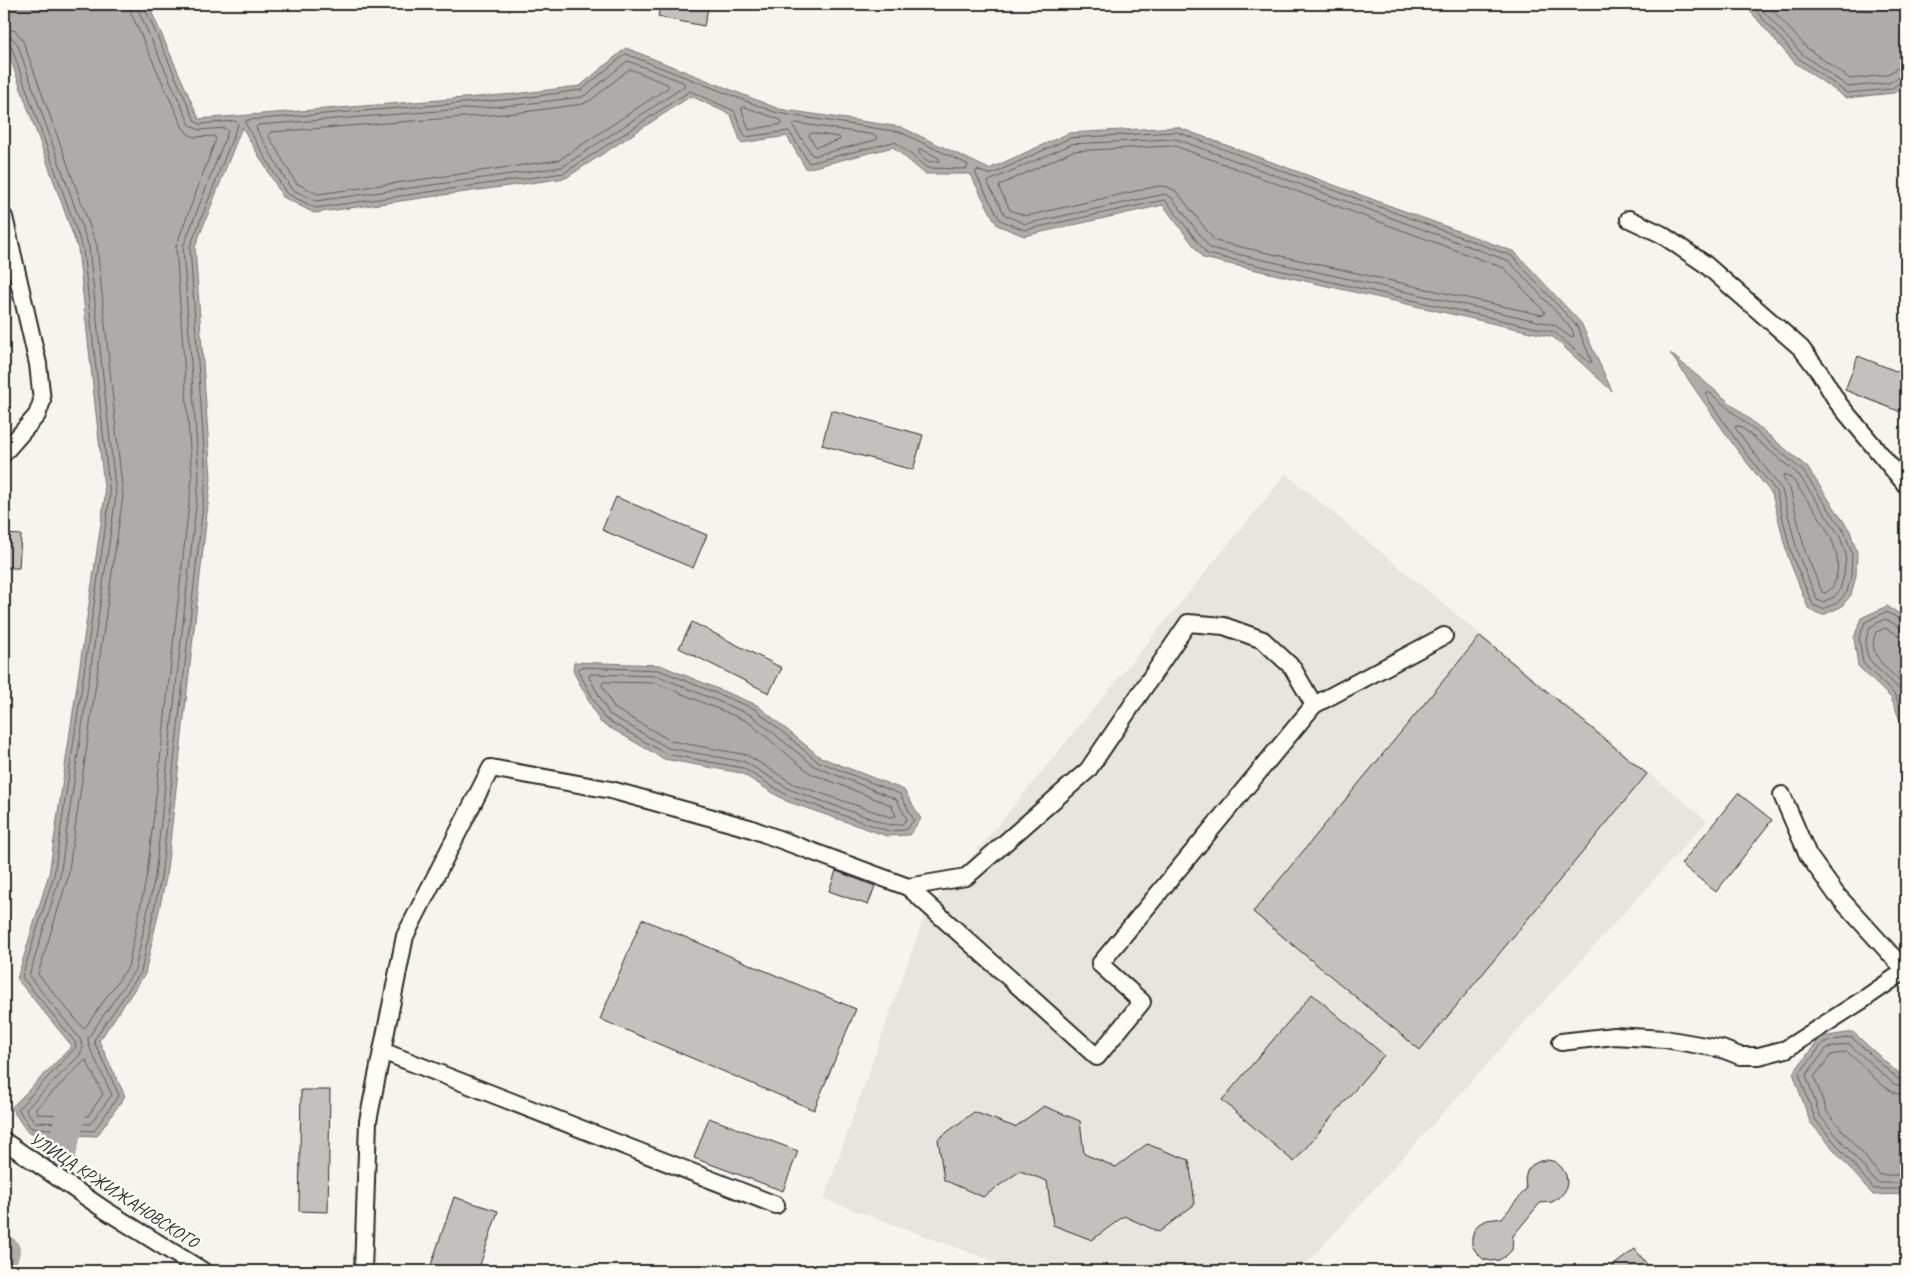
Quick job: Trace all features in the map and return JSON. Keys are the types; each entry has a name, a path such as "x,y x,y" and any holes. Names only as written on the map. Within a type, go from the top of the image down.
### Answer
{"street":[{"path":"4,217 38,364 42,401 37,415 4,453"},
{"path":"1628,219 1661,234 1706,264 1801,348 1820,373 1838,403 1906,485"},
{"path":"908,887 966,877 1088,770 1188,623 1224,626 1263,640 1292,667 1314,705"},
{"path":"363,1271 368,1121 405,936 492,768 611,790 749,828 908,887 1097,1057 1142,1002 1100,964 1314,705 1444,636"},
{"path":"1561,1042 1614,1036 1665,1039 1722,1049 1740,1056 1759,1056 1786,1049 1906,970 1836,894 1808,855 1782,795"},
{"path":"382,1051 776,1205"},
{"name":"УЛИЦА КРЖИЖАНОВСКОГО","path":"4,1141 105,1210 203,1271"}],"shaded area":[{"path":"1286,474 1707,821 1300,1271 1021,1271 824,1199 925,914"}],"water":[{"path":"4,4 148,4 199,119 515,94 580,86 626,48 779,109 901,127 989,169 1069,133 1177,127 1515,252 1581,323 1612,391 1553,337 1203,258 1163,205 1024,236 997,225 970,174 925,174 893,147 806,169 787,136 741,143 731,115 691,96 566,178 314,213 283,197 242,127 195,247 211,478 166,878 145,974 99,1041 125,1096 97,1136 28,1133 11,1108 72,1046 17,979 49,874 105,496 78,249 4,41"},
{"path":"1744,4 1906,4 1906,85 1894,93 1846,98 1794,62"},
{"path":"1670,353 1807,467 1850,531 1857,553 1856,576 1851,595 1841,607 1823,615 1809,610 1788,557 1772,494 1737,450"},
{"path":"1887,606 1906,618 1906,735 1891,698 1858,666 1854,638 1861,618"},
{"path":"574,662 660,665 757,705 820,757 904,790 921,819 909,835 887,836 786,801 741,773 664,759 600,722 573,671"},
{"path":"1853,1032 1901,1076 1906,1078 1906,1194 1873,1195 1810,1122 1793,1073 1821,1037"}],"building":[{"path":"660,4 709,4 704,26 658,17"},
{"path":"1858,356 1906,375 1906,414 1845,390"},
{"path":"831,410 923,435 913,470 822,445"},
{"path":"616,497 707,535 693,568 602,530"},
{"path":"4,534 21,535 19,568 4,568"},
{"path":"692,622 782,668 769,693 679,648"},
{"path":"1480,636 1647,774 1420,1050 1253,912"},
{"path":"1738,793 1772,820 1716,892 1681,864"},
{"path":"836,871 875,886 868,905 829,891"},
{"path":"642,919 856,1009 814,1110 600,1019"},
{"path":"1312,994 1384,1055 1294,1162 1222,1100"},
{"path":"301,1090 330,1090 328,1212 299,1211"},
{"path":"1044,1106 1080,1121 1084,1154 1116,1167 1147,1144 1189,1160 1195,1204 1159,1232 1124,1216 1092,1240 1053,1225 1047,1181 1020,1171 983,1197 944,1180 938,1139 974,1112 1015,1127"},
{"path":"709,1118 798,1151 783,1191 694,1158"},
{"path":"1548,1160 1556,1162 1566,1175 1565,1191 1552,1202 1540,1203 1513,1236 1512,1250 1506,1256 1499,1260 1483,1259 1472,1246 1474,1230 1479,1224 1487,1220 1502,1218 1526,1189 1525,1179 1527,1171 1532,1165"},
{"path":"454,1197 498,1211 478,1271 429,1271"},
{"path":"1635,1249 1652,1271 1606,1271"}],"waterway":[{"path":"61,1154 75,1096"}]}
